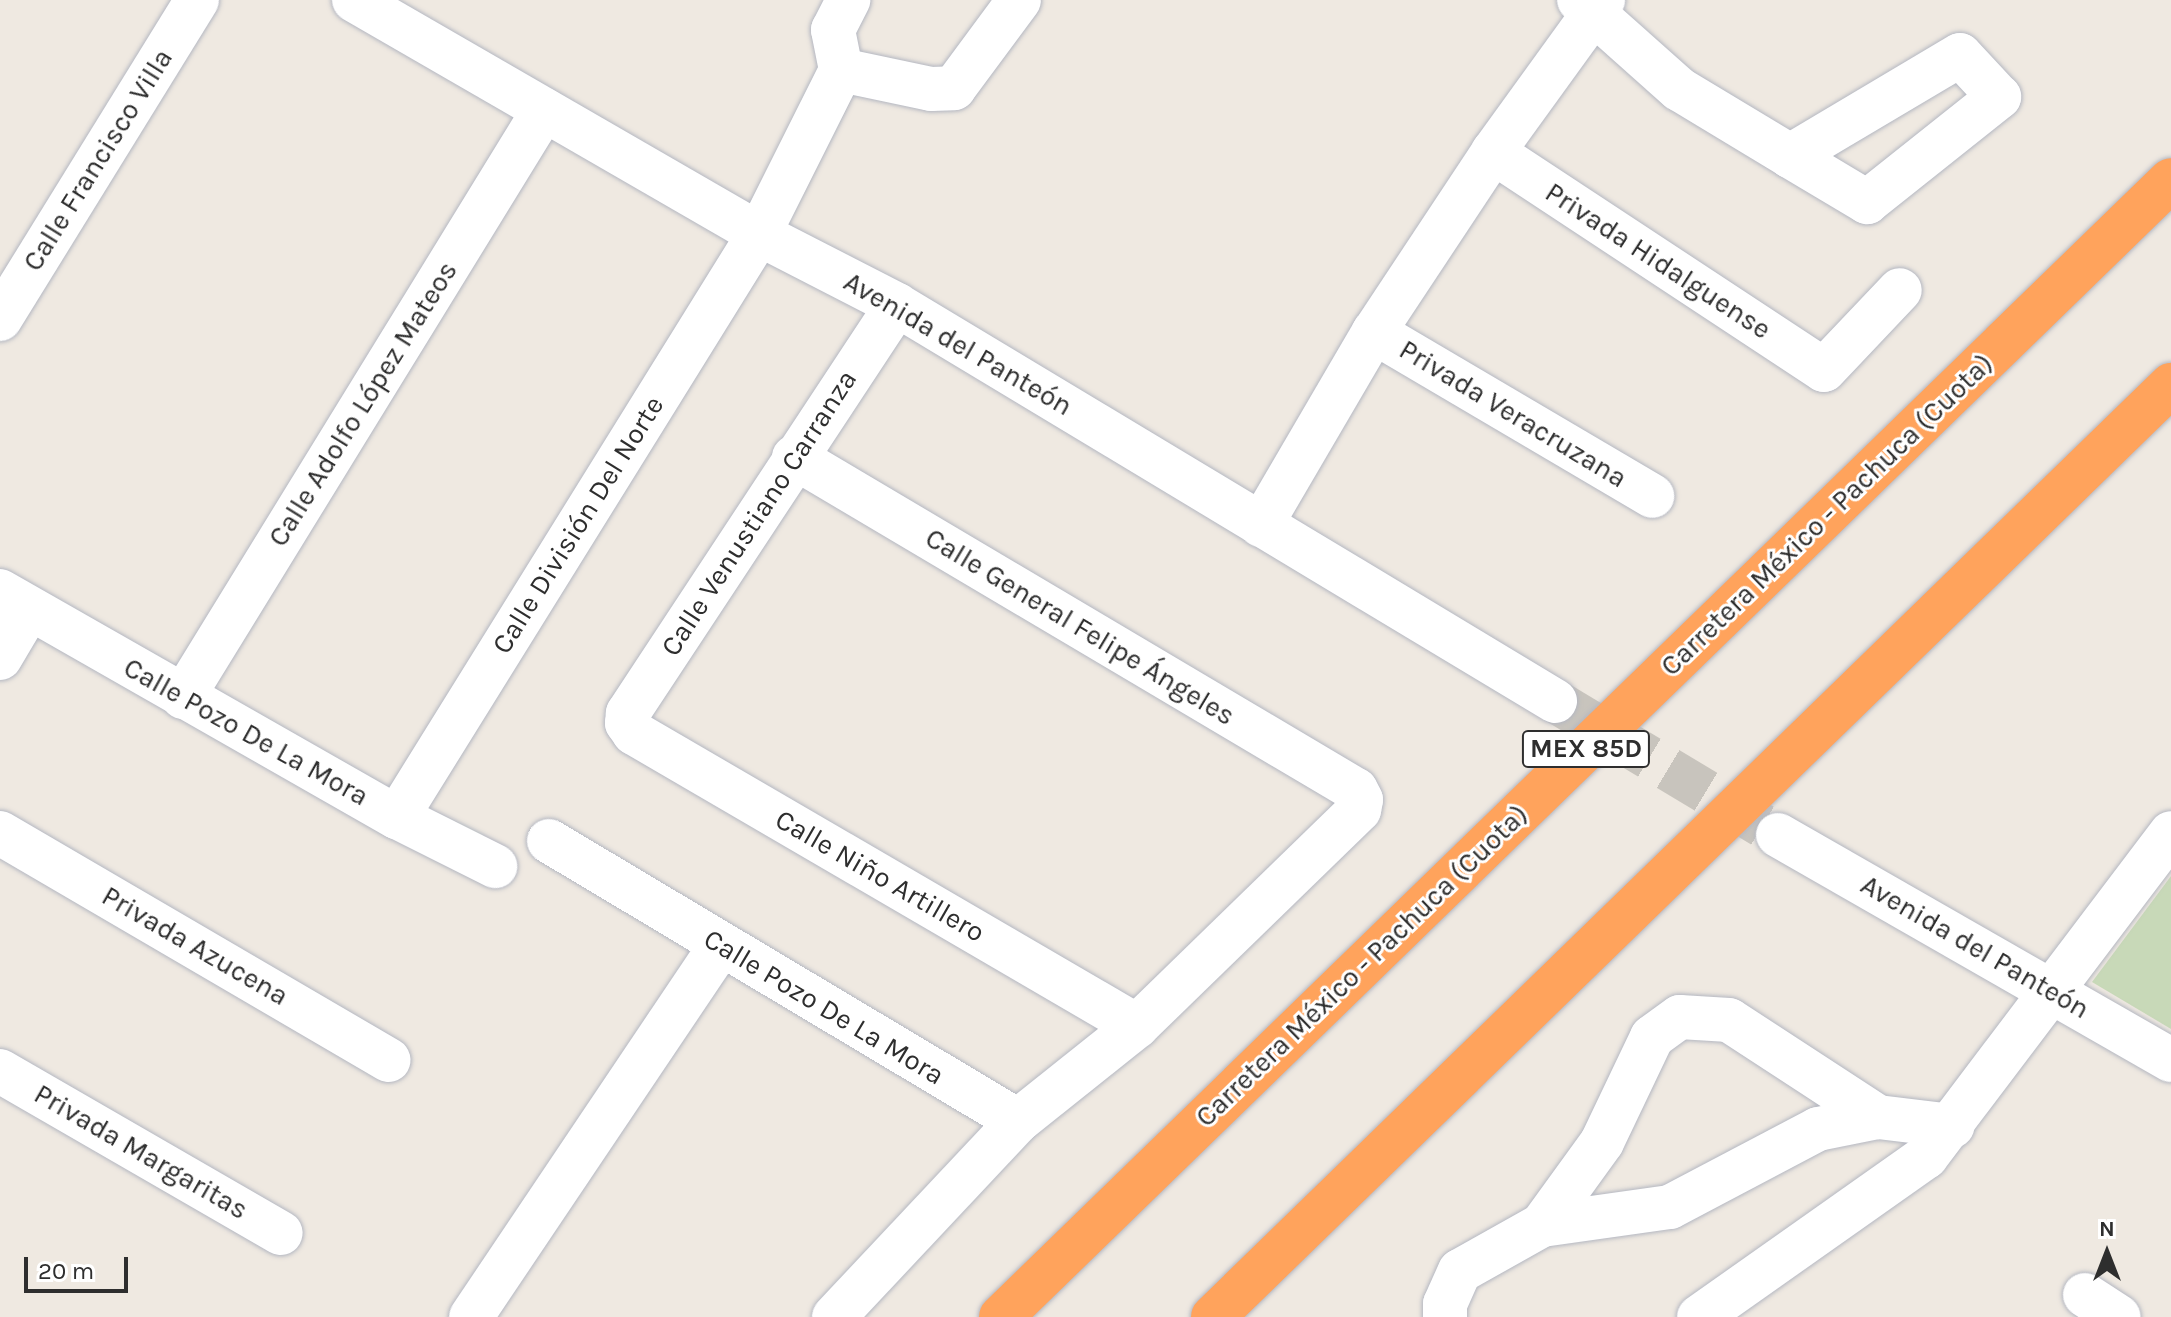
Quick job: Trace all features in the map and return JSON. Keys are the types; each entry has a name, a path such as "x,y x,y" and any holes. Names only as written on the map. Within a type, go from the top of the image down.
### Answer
{"highway":[{"name":"Carretera México - Pachuca (Cuota)","path":"1001,1317 2171,180"},
{"path":"1213,1317 2171,385"}],"street":[{"name":"Calle Francisco Villa","path":"0,319 197,0"},
{"name":"Avenida del Panteón","path":"354,0 759,234 897,305 1555,701"},
{"path":"848,0 833,30 841,70 931,89 954,88 1019,0"},
{"path":"1261,525 1374,332 1592,5 1679,89 1790,156"},
{"name":"Calle División Del Norte","path":"397,817 759,234 841,70"},
{"name":"Calle Adolfo López Mateos","path":"183,697 544,110"},
{"name":"Privada Hidalguense","path":"1493,152 1824,370 1900,290"},
{"name":"Calle Venustiano Carranza","path":"627,723 628,713 897,305"},
{"name":"Privada Veracruzana","path":"1374,332 1652,496"},
{"name":"Calle General Felipe Ángeles","path":"794,457 1356,790 1361,800 1359,810 1137,1026"},
{"path":"0,658 14,600"},
{"name":"Calle Pozo De La Mora","path":"14,600 397,817 495,866"},
{"name":"Calle Niño Artillero","path":"627,723 634,733 1137,1026"},
{"name":"Privada Azucena","path":"0,833 389,1060"},
{"path":"1699,1317 1926,1157 2171,833"},
{"name":"Avenida del Panteón","path":"1778,835 2171,1060"},
{"name":"Calle Pozo De La Mora","path":"549,841 720,946 1018,1121"},
{"path":"471,1317 720,946"},
{"path":"1542,1225 1602,1142 1652,1037 1680,1017 1729,1020 1878,1117"},
{"path":"834,1317 1018,1121 1137,1026"},
{"name":"Privada Margaritas","path":"0,1071 281,1233"},
{"path":"1445,1317 1445,1304 1460,1271 1542,1225 1670,1207 1818,1129 1878,1117 1952,1126"}],"green space":[{"path":"2171,876 2171,1029 2092,982"}],"tunnel":[{"path":"1555,701 1778,835"}]}
